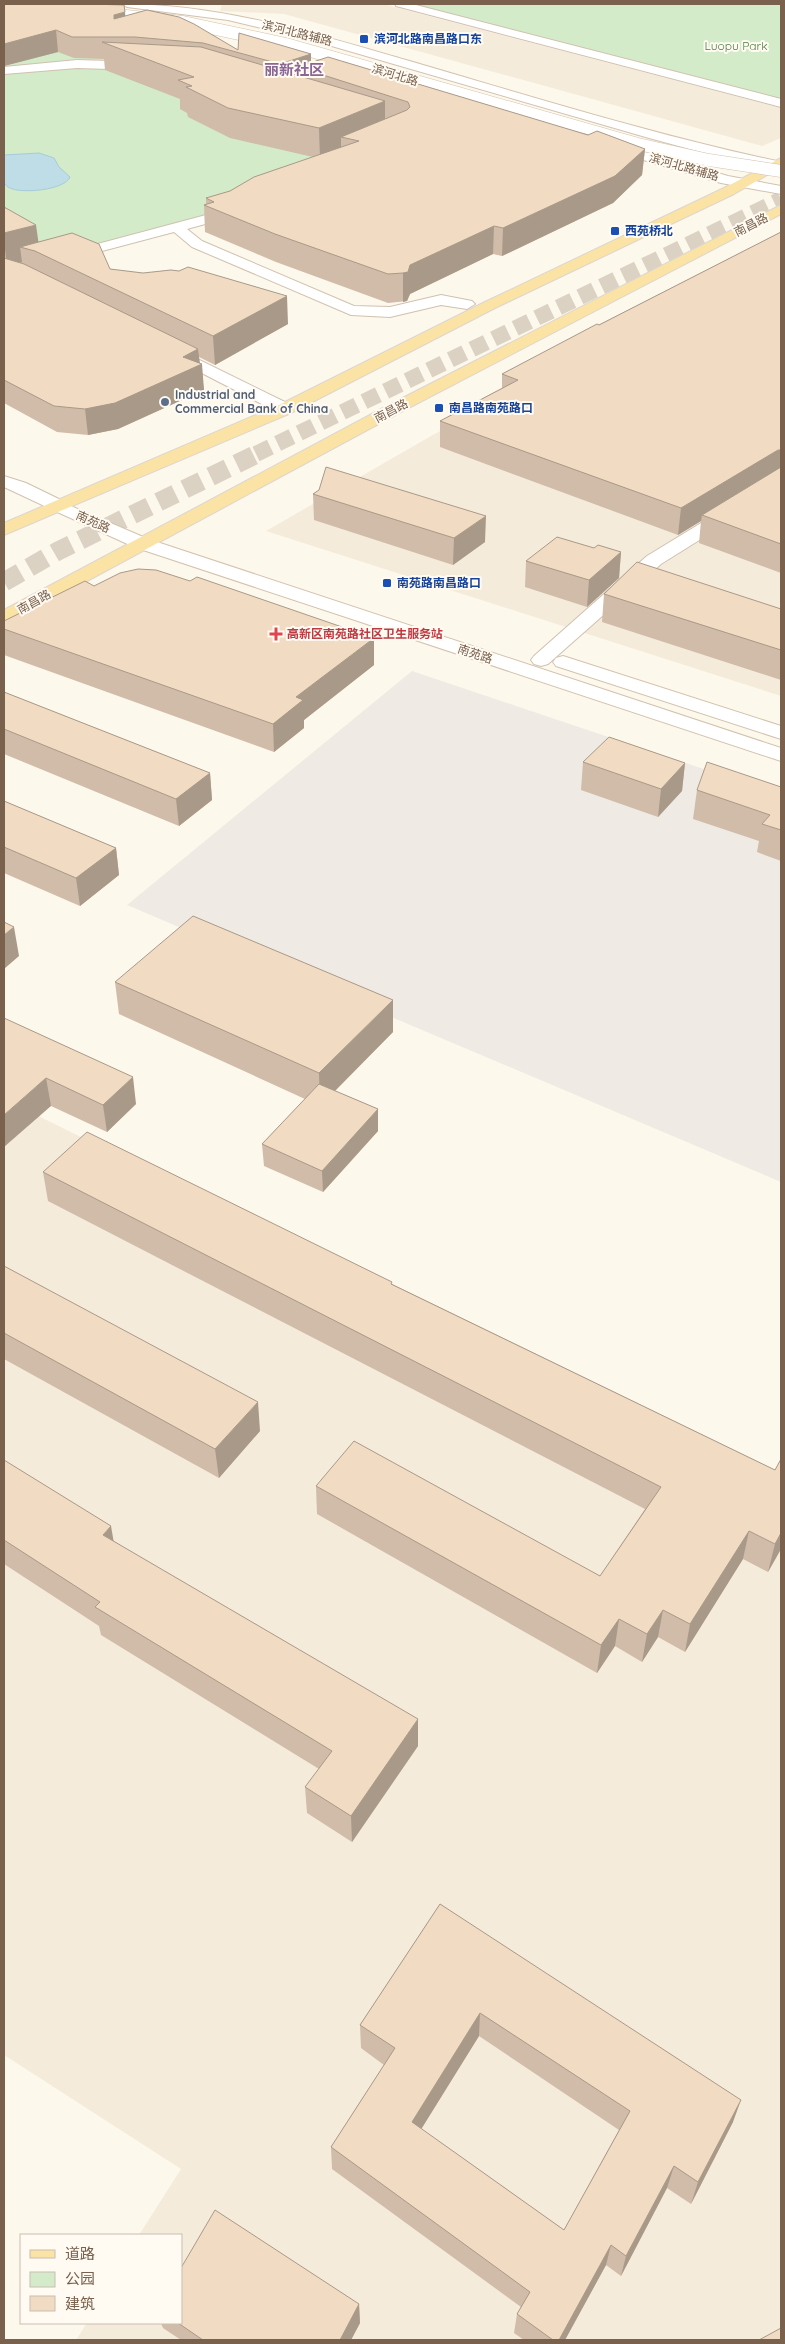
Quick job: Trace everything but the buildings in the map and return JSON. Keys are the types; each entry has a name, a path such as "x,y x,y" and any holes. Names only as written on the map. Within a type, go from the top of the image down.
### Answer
{"main road":[{"name":"滨河北路辅路","path":"127,4 228,17 307,35 653,135 780,165"},
{"path":"400,4 781,102"},
{"name":"滨河北路","path":"76,12 151,11 221,22 295,39 684,148 780,165"},
{"name":"滨河北路辅路","path":"76,12 204,28 288,49 637,154 742,183 781,190"},
{"name":"滨河北路","path":"76,12 174,20 216,28 285,44 603,136 681,156 780,165"},
{"path":"285,44 716,175 781,186"},
{"path":"339,72 372,61"},
{"path":"4,71 77,64 156,67"},
{"path":"4,530 285,409 490,305 780,165"},
{"path":"4,275 226,214 251,198"},
{"name":"南昌路","path":"4,618 141,543 554,325 781,210"},
{"path":"177,227 197,244 351,310 390,312 442,300 467,304"},
{"path":"4,275 33,283"},
{"path":"154,343 285,409"},
{"name":"南苑路","path":"4,482 20,487 141,543 781,755"},
{"path":"543,659 654,560 781,482"},
{"name":"南苑路","path":"79,498 160,533 543,659 781,733"},
{"path":"631,581 650,587"}],"shaded area":[{"path":"222,4 383,4 781,108 781,138 762,146 284,14 220,11"},
{"path":"781,248 781,696 266,531 431,436"},
{"path":"412,671 781,795 781,1182 127,905"},
{"path":"4,1099 781,1483 781,2340 76,2340 86,2324 182,2324 182,2234 140,2234 181,2169 4,2055"}],"green space":[{"name":"Luopu Park","path":"400,4 781,4 781,103"},
{"path":"4,34 125,50 388,133 217,213 4,270"}],"water":[{"path":"39,153 54,158 59,167 70,177 60,185 33,191 16,190 9,188 4,183 4,155"}],"tunnel":[{"path":"777,201 781,199"},
{"path":"256,454 780,200"},
{"path":"4,582 58,551 259,453"}],"place":[{"name":"滨河北路南昌路口东","path":"364,39"},
{"name":"西苑桥北","path":"615,231"},
{"name":"Industrial and Commercial Bank of China","path":"165,402"},
{"name":"南昌路南苑路口","path":"439,408"},
{"name":"南苑路南昌路口","path":"387,583"},
{"name":"高新区南苑路社区卫生服务站","path":"276,634"}],"district":[{"name":"丽新社区","path":"294,70"}]}
